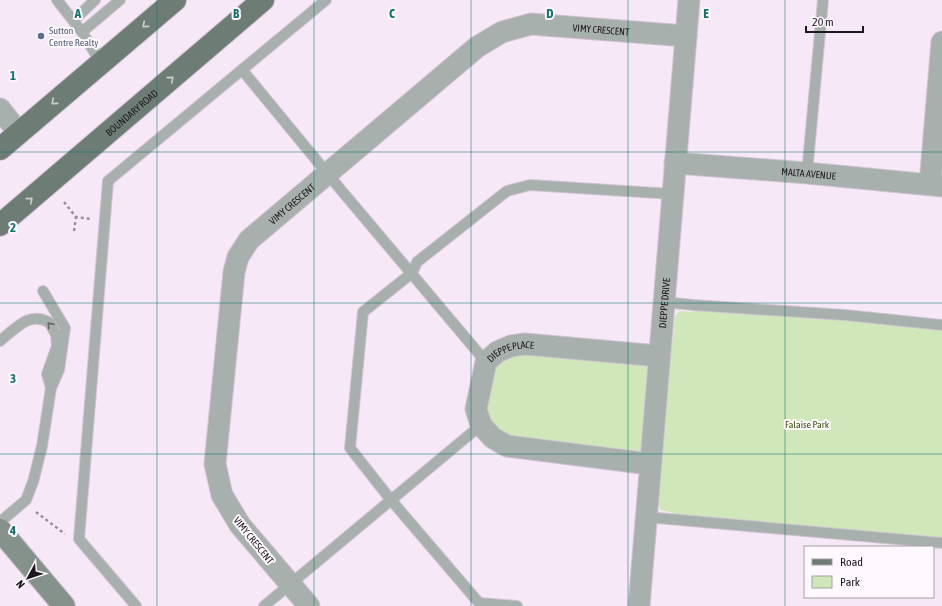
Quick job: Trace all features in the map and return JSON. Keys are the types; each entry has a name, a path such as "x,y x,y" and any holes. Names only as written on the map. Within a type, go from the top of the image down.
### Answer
{"main road":[{"path":"0,149 175,0"},
{"name":"BOUNDARY ROAD","path":"0,226 263,0"},
{"path":"0,530 64,606"}],"street":[{"name":"DIEPPE DRIVE","path":"639,606 689,0"},
{"name":"VIMY CRESCENT","path":"308,606 240,525 222,495 215,464 234,272 238,257 249,240 477,47 502,32 531,24 686,36"},
{"path":"936,185 942,42"},
{"path":"0,109 19,133"},
{"name":"MALTA AVENUE","path":"675,163 936,185"},
{"name":"DIEPPE PLACE","path":"481,425 476,409 486,362 497,352 510,346 525,344 660,356"},
{"path":"481,425 493,438 507,446 650,464"}],"lane":[{"path":"57,0 74,20 101,63"},
{"path":"74,20 95,0"},
{"path":"82,32 120,0"},
{"path":"136,606 79,539 108,181 326,0"},
{"path":"807,173 824,0"},
{"path":"243,70 327,174 486,362"},
{"path":"517,606 479,603 391,500 350,448 363,312 412,273 417,262 507,191 530,185 673,194"},
{"path":"0,522 26,500 33,482 42,446 51,388 59,370 65,328 43,290"},
{"path":"664,302 693,306 845,315 942,324"},
{"path":"0,341 28,319 37,317 50,323 56,335 57,346 47,374 51,388"},
{"path":"264,606 481,425"},
{"path":"646,517 942,543"}],"path":[{"path":"64,202 76,217 105,221"},
{"path":"74,231 76,217"},
{"path":"36,512 68,537 79,539"}],"green space":[{"name":"Falaise Park","path":"693,305 942,327 942,543 674,520 674,513 661,510 658,504 660,459 509,443 490,427 484,411 487,376 498,360 520,350 670,363 675,316 680,311 692,312"}],"place":[{"name":"Sutton Centre Realty","path":"41,36"}]}
